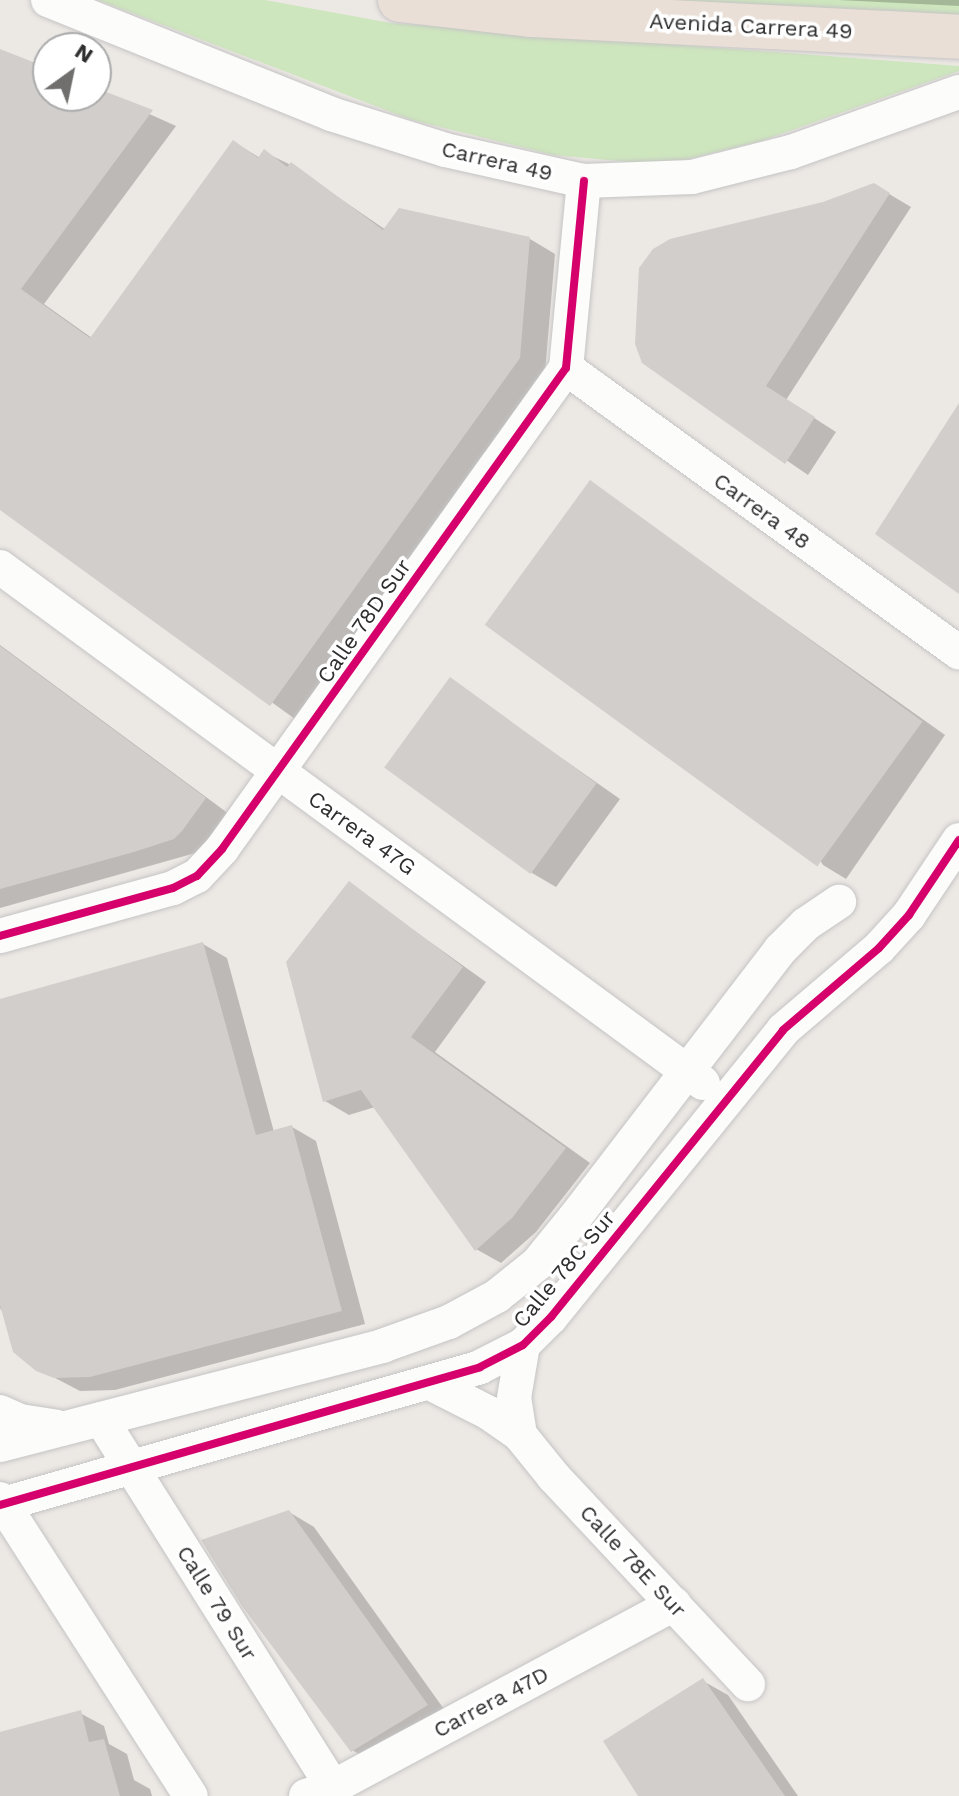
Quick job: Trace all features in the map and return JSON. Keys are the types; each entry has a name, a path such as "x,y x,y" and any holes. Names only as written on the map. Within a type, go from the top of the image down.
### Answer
{"highway":[{"name":"Avenida Carrera 49","path":"400,0 532,15 959,37"}],"street":[{"name":"Carrera 49","path":"48,0 331,114 445,150 584,181 692,177 791,152 955,98"},
{"name":"Calle 78D Sur","path":"0,936 146,898 197,876 222,849 566,368 584,181"},
{"name":"Carrera 48","path":"566,368 959,653"},
{"name":"Carrera 47G","path":"0,567 724,1098"},
{"path":"921,627 959,633"},
{"name":"Calle 78C Sur","path":"1,1502 430,1383 480,1367 523,1345 551,1317 724,1098 783,1030 889,937 909,915 959,840"},
{"name":"Calle 78C Sur","path":"0,1445 382,1346 449,1322 497,1296 537,1264 780,950 806,924 839,902"},
{"path":"520,1435 514,1398 523,1345"},
{"name":"Calle 78E Sur","path":"430,1383 489,1413 520,1435 554,1477 748,1684"},
{"path":"0,1412 20,1421 64,1428"},
{"name":"Calle 79 Sur","path":"101,1419 320,1791"},
{"path":"1,1502 191,1796"},
{"name":"Carrera 47D","path":"320,1791 674,1604"}],"green space":[{"path":"98,0 265,0 391,23 959,66 959,71 761,141 663,165 553,155 412,120"},
{"path":"647,0 959,0 959,18"}],"building":[{"path":"0,49 32,62 32,112 112,112 112,94 153,110 21,289 90,338 233,140 258,158 264,149 287,167 291,162 383,230 399,208 530,237 520,358 270,706 0,510"},
{"path":"874,183 890,193 766,386 815,417 785,464 642,363 635,344 639,268 653,249 670,239 823,202"},
{"path":"959,403 959,594 875,534"},
{"path":"590,480 923,722 817,866 485,625"},
{"path":"0,646 206,798 174,839 0,889"},
{"path":"450,677 596,783 531,874 384,768"},
{"path":"349,881 463,967 411,1037 566,1148 512,1218 475,1251 361,1090 323,1102 286,962"},
{"path":"203,942 256,1135 292,1125 342,1311 90,1377 54,1378 36,1371 13,1352 0,1305 0,999"},
{"path":"289,1510 428,1705 351,1752 242,1606 201,1540"},
{"path":"703,1678 785,1796 638,1796 603,1741"},
{"path":"81,1710 89,1742 104,1739 120,1796 0,1796 0,1732"}],"cycle path":[{"path":"0,936 173,888 197,876 222,849 566,368 584,181"},
{"path":"0,1505 480,1367 523,1345 551,1317 783,1030 879,948 909,915 959,840"}]}
